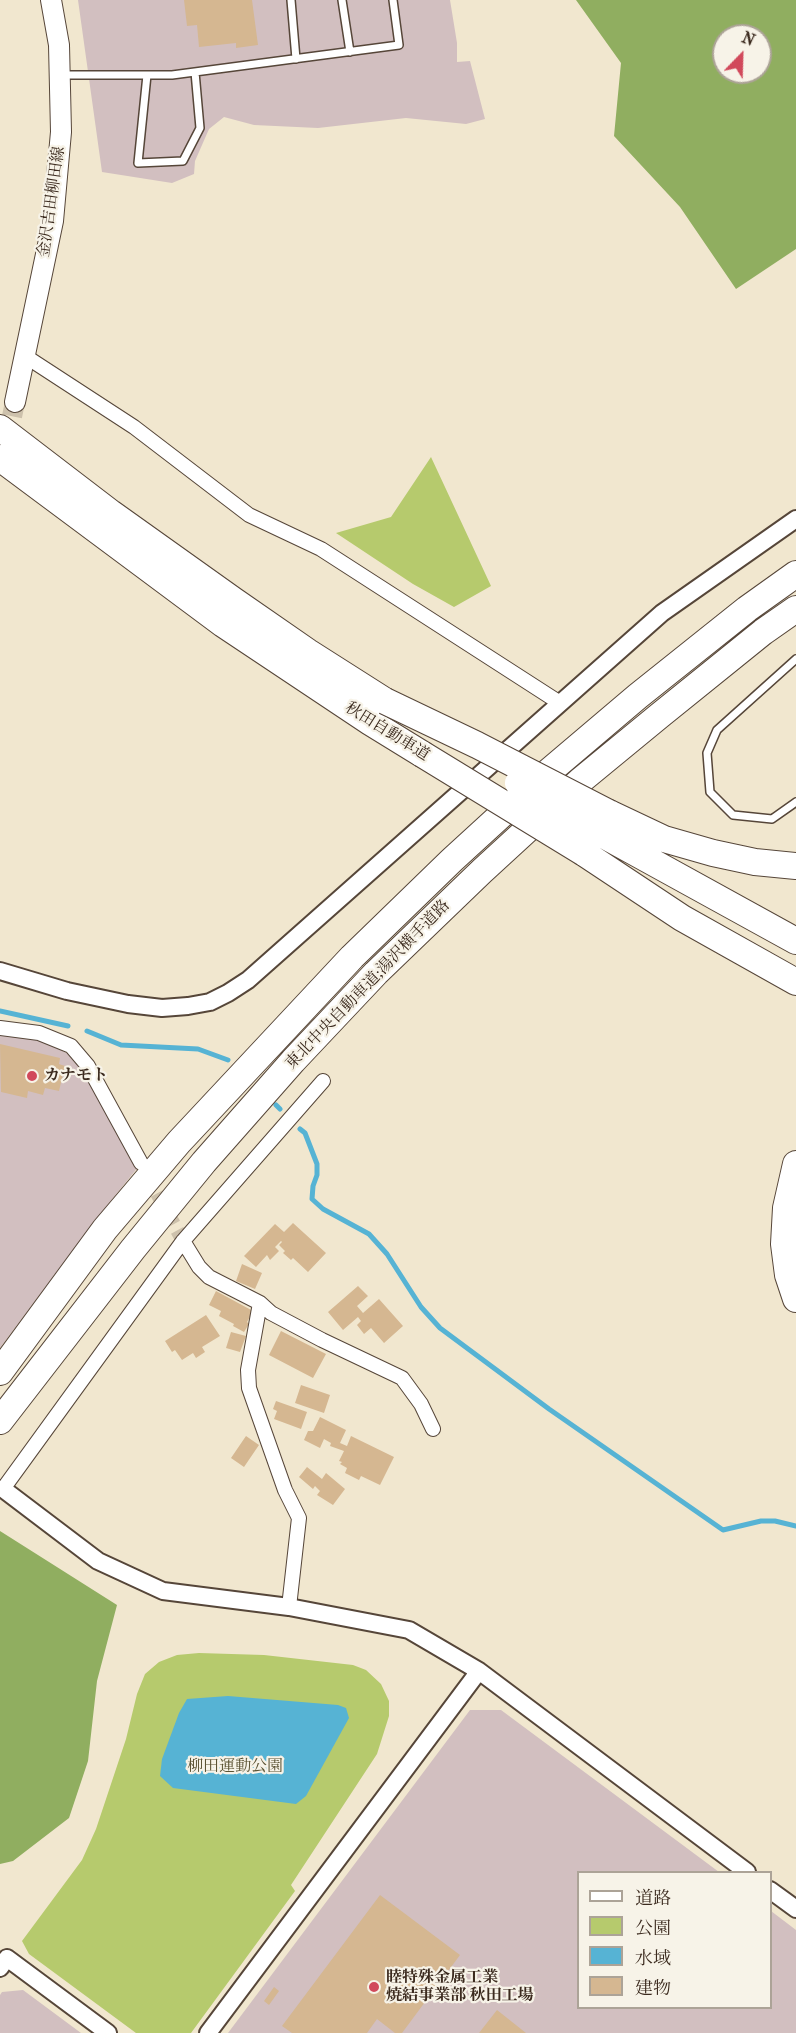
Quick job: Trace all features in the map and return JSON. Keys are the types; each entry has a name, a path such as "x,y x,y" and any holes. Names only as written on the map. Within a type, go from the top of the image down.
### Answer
{"highway":[{"name":"秋田自動車道","path":"0,428 111,513 308,652 385,701 477,745 604,823"},
{"name":"秋田自動車道","path":"0,458 223,624 360,715 584,853 725,935 796,972"},
{"name":"東北中央自動車道;湯沢横手道路","path":"0,1372 105,1229 179,1142 352,957 452,860 546,774 665,674 747,609 796,574"},
{"name":"東北中央自動車道;湯沢横手道路","path":"0,1421 126,1258 204,1162 293,1061 376,973 580,781 763,632 796,609"},
{"path":"604,823 712,853 755,862 796,866"},
{"path":"604,823 796,941"},
{"path":"584,853 682,918 796,982"},
{"path":"796,1164 786,1208 784,1244 788,1275 796,1299"}],"main road":[{"name":"金沢吉田柳田線","path":"15,402 53,220 61,132 59,45 51,0"}],"street":[{"path":"25,356 134,427 249,515 321,549 560,703"},
{"path":"0,971 67,991 128,1004 162,1008 210,1002 228,993 248,980 662,613 796,519"},
{"path":"0,1028 39,1033 71,1046 88,1066 141,1163"},
{"path":"323,1081 183,1241 3,1490 98,1561 163,1591 290,1607 409,1630 479,1671 746,1871"},
{"path":"183,1241 199,1267 209,1277 260,1303 271,1313 322,1340 402,1378 421,1404 433,1429"},
{"path":"260,1303 248,1370 249,1388 285,1490 298,1518 290,1607"},
{"path":"208,2033 479,1671"},
{"path":"772,1891 796,1909"},
{"path":"0,1968 7,1958 108,2033"}],"lane":[{"path":"291,0 296,59"},
{"path":"342,0 350,52"},
{"path":"60,75 172,75 399,45 393,0"},
{"path":"147,75 138,163 183,161 200,129 195,72"},
{"path":"796,659 717,730 707,753 710,792 733,815 772,819 796,802"}],"shaded area":[{"path":"78,0 450,0 457,43 457,62 470,61 485,119 466,124 406,118 318,128 254,125 224,117 209,129 195,161 194,174 172,183 102,172"},
{"path":"0,1032 36,1037 78,1059 139,1166 93,1223 0,1348"},
{"path":"470,1710 501,1710 718,1871 577,1871 577,2009 772,2009 772,1912 796,1930 796,2033 228,2033"},
{"path":"23,1990 81,2033 0,2033 0,1995 2,1992"}],"green space":[{"path":"576,0 796,0 796,249 736,289 680,207 614,136 621,63"},
{"path":"431,457 491,586 454,607 413,584 336,533 391,517"},
{"path":"0,1531 117,1605 97,1681 88,1761 69,1818 13,1861 0,1864"},
{"name":"柳田運動公園","path":"199,1653 264,1655 353,1665 366,1670 381,1684 389,1701 389,1716 377,1754 291,1885 295,1891 191,2033 136,2033 29,1954 22,1941 82,1860 96,1829 145,1674 159,1662 177,1655"}],"water":[{"path":"228,1696 338,1705 346,1708 349,1718 306,1796 296,1804 173,1788 160,1776 162,1759 179,1713 187,1699"}],"building":[{"path":"184,0 252,0 258,45 236,48 236,43 199,47 197,25 187,26"},
{"name":"カナモト","path":"0,1044 60,1058 59,1064 65,1066 59,1091 45,1088 43,1095 28,1091 27,1098 1,1092"},
{"path":"293,1223 326,1253 308,1272 293,1258 291,1260 283,1253 285,1251 279,1245 281,1241 275,1247 279,1251 270,1260 267,1255 256,1267 244,1256 275,1224 284,1232"},
{"path":"242,1264 262,1273 255,1289 236,1281"},
{"path":"358,1286 368,1296 357,1306 363,1313 379,1299 403,1326 384,1343 371,1328 364,1334 357,1325 361,1321 358,1317 343,1330 328,1312"},
{"path":"216,1291 253,1311 244,1332 219,1316 221,1311 209,1305"},
{"path":"206,1315 220,1336 202,1347 205,1352 196,1358 193,1353 182,1360 175,1350 172,1352 165,1341"},
{"path":"281,1331 326,1354 313,1378 269,1355"},
{"path":"231,1332 246,1336 240,1352 226,1348"},
{"path":"301,1385 330,1395 324,1413 295,1403"},
{"path":"276,1401 307,1412 301,1429 274,1419 277,1411 273,1409"},
{"path":"320,1417 346,1430 340,1443 347,1446 351,1436 394,1457 380,1485 361,1476 359,1480 345,1473 347,1468 339,1461 344,1451 330,1446 331,1443 324,1439 320,1448 304,1440 308,1431 313,1431"},
{"path":"246,1436 259,1445 244,1467 231,1458"},
{"path":"307,1467 322,1479 326,1473 345,1489 333,1505 317,1495 320,1491 315,1486 313,1489 299,1477"},
{"name":"睦特殊金属工業 焼結事業部 秋田工場","path":"380,1895 460,1955 402,2033 395,2033 377,2019 367,2033 292,2033 282,2026"},
{"path":"274,1987 279,1991 269,2005 264,2001"},
{"path":"497,2010 526,2033 479,2033"}],"waterway":[{"path":"0,1011 68,1026"},
{"path":"87,1031 121,1045 198,1049 228,1060"},
{"path":"276,1105 280,1109"},
{"path":"300,1129 305,1133 317,1164 312,1199 323,1209 369,1234 387,1254 421,1307 440,1328 549,1409 723,1530 761,1521 775,1521 796,1526"}],"tunnel":[{"path":"0,475 15,402"},
{"path":"147,1175 183,1241"}],"place":[{"name":"カナモト","path":"32,1076"},
{"name":"睦特殊金属工業 焼結事業部 秋田工場","path":"374,1987"}]}
